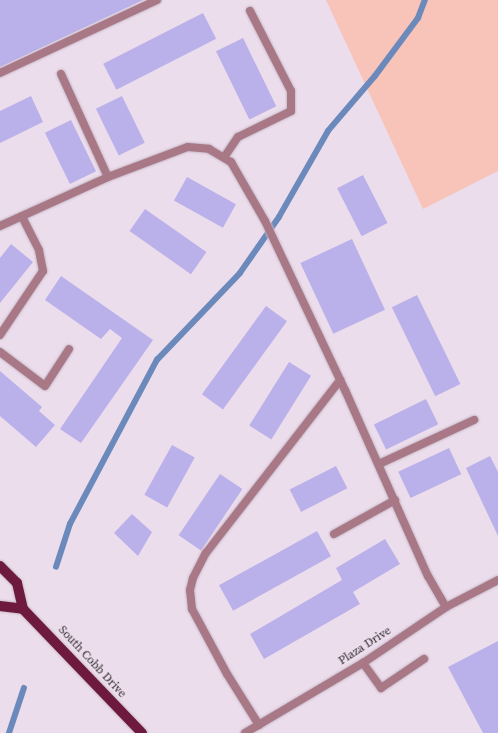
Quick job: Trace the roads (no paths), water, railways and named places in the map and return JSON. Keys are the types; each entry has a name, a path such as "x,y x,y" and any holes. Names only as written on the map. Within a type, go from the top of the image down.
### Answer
{"main road":[{"path":"0,566 17,583 23,609 0,606"},
{"name":"South Cobb Drive","path":"23,609 142,733"}],"street":[{"path":"0,73 157,0"},
{"path":"225,156 238,137 291,111 291,91 250,11"},
{"path":"61,74 108,177"},
{"path":"0,226 108,177 188,147 209,149 225,156 243,179 273,237 379,464 428,576 446,607"},
{"path":"0,335 43,271 39,250 22,216"},
{"path":"0,352 45,386 69,349"},
{"path":"259,724 227,674 192,609 190,590 193,578 206,553 340,380"},
{"path":"379,464 474,420"},
{"path":"334,534 395,500"},
{"name":"Plaza Drive","path":"245,733 363,663 446,607 498,580"},
{"path":"363,663 381,688 424,659"}],"waterway":[{"path":"56,567 70,524 157,360 240,273 279,217 328,131 375,76 418,18 425,0"},
{"path":"9,733 24,688"}]}
